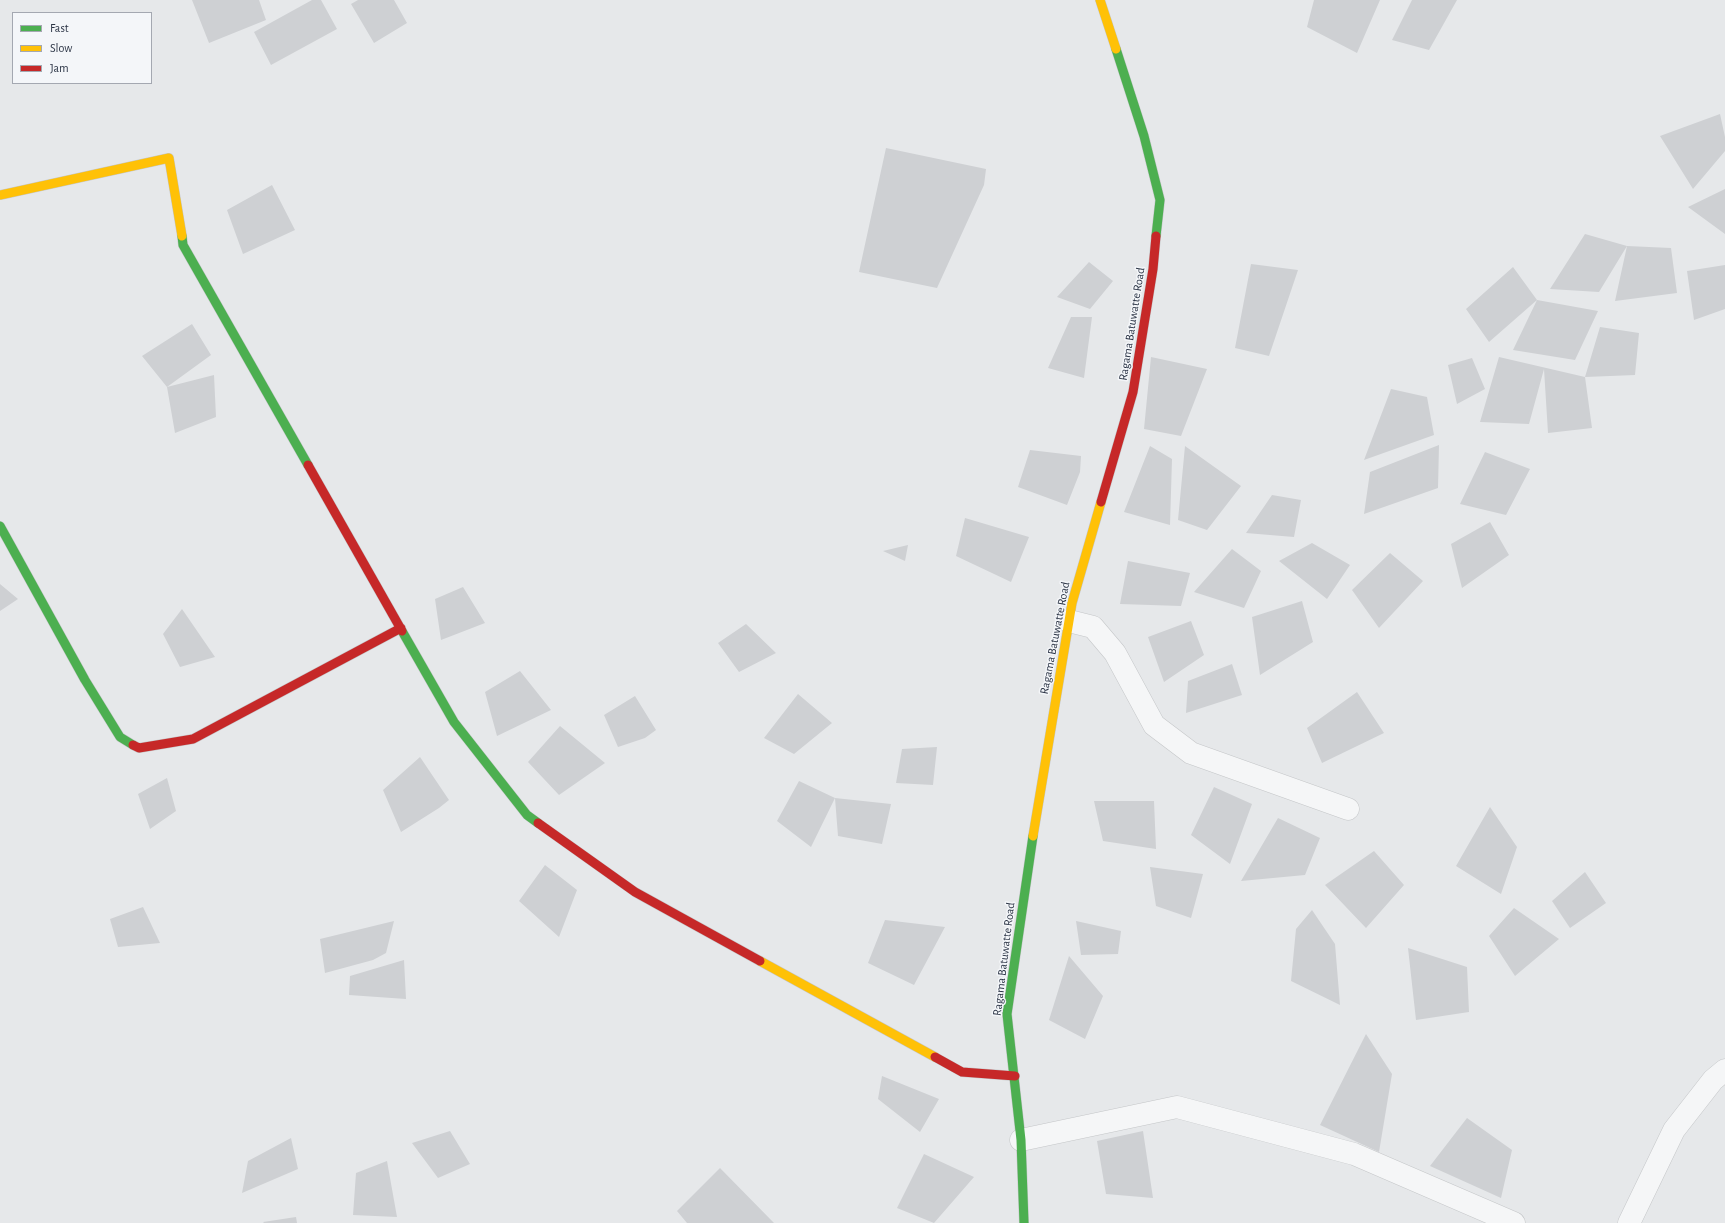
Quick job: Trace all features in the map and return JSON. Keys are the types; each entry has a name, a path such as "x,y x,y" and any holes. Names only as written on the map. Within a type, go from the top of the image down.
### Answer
{"street":[{"name":"Ragama Batuwatte Road","path":"1024,1223 1021,1140 1007,1014 1029,858 1072,604 1133,392 1153,269 1160,200 1144,136 1100,0"},
{"path":"0,195 169,158 183,245 454,722 528,815 635,892 962,1072 1015,1076"},
{"path":"0,526 84,680 120,737 139,748 193,739 401,628"},
{"path":"1069,621 1093,627 1115,653 1154,725 1191,753 1348,809"},
{"path":"1629,1223 1674,1130 1712,1080 1725,1070"},
{"path":"1021,1140 1177,1108 1354,1154 1514,1223"}],"building":[{"path":"192,0 259,0 266,20 209,43"},
{"path":"312,0 321,0 337,29 271,65 254,32"},
{"path":"358,0 394,0 407,23 374,43 351,4"},
{"path":"1314,0 1380,0 1357,53 1307,27"},
{"path":"1412,0 1457,0 1429,50 1392,40"},
{"path":"1720,114 1725,137 1725,151 1693,189 1660,136"},
{"path":"886,148 986,169 984,185 937,288 859,272"},
{"path":"272,185 295,230 243,254 227,210"},
{"path":"1725,189 1725,234 1688,207"},
{"path":"1585,234 1627,246 1599,292 1550,289"},
{"path":"1627,246 1671,248 1677,293 1615,301"},
{"path":"1089,262 1113,281 1090,309 1057,297"},
{"path":"1251,264 1298,270 1269,356 1235,348"},
{"path":"1725,265 1725,309 1694,320 1687,271"},
{"path":"1513,267 1537,300 1489,342 1466,309"},
{"path":"1537,300 1598,311 1575,360 1513,350"},
{"path":"1071,317 1092,317 1084,378 1048,368"},
{"path":"192,324 211,355 167,387 142,356"},
{"path":"1600,327 1639,333 1635,375 1585,377"},
{"path":"1151,357 1207,369 1181,436 1144,429"},
{"path":"1499,357 1585,377 1592,428 1548,433 1544,369 1529,424 1480,422"},
{"path":"1472,358 1485,389 1457,404 1448,365"},
{"path":"214,375 216,417 175,433 167,387"},
{"path":"1391,389 1427,397 1434,435 1364,460"},
{"path":"1439,445 1438,488 1364,514 1370,472"},
{"path":"1150,446 1172,459 1170,525 1124,512"},
{"path":"1185,446 1241,486 1207,530 1178,520"},
{"path":"1030,450 1081,456 1080,472 1067,505 1018,487"},
{"path":"1485,452 1530,469 1506,515 1460,504"},
{"path":"1272,495 1301,500 1294,537 1246,533"},
{"path":"965,518 1029,537 1011,582 956,556"},
{"path":"1490,522 1509,555 1462,588 1451,544"},
{"path":"1312,543 1350,565 1327,599 1279,561"},
{"path":"908,545 905,561 883,551"},
{"path":"1232,549 1261,571 1244,608 1194,592"},
{"path":"1390,553 1423,581 1379,628 1352,590"},
{"path":"1128,561 1190,573 1181,606 1120,604"},
{"path":"0,584 18,599 0,611"},
{"path":"463,587 485,623 441,640 435,599"},
{"path":"1302,601 1313,642 1260,675 1252,617"},
{"path":"182,609 215,657 180,667 163,634"},
{"path":"1191,621 1204,655 1164,682 1148,637"},
{"path":"746,624 776,653 739,672 718,643"},
{"path":"1232,664 1242,695 1186,713 1188,681"},
{"path":"520,671 551,710 497,736 485,692"},
{"path":"1357,692 1384,733 1322,763 1307,728"},
{"path":"798,694 832,723 794,754 764,738"},
{"path":"635,696 656,730 645,738 618,747 604,715"},
{"path":"560,726 605,763 559,795 528,762"},
{"path":"937,747 933,785 896,783 902,749"},
{"path":"420,757 449,800 401,832 383,790"},
{"path":"167,778 176,811 150,829 138,794"},
{"path":"799,781 835,798 811,847 777,821"},
{"path":"1214,787 1252,804 1230,864 1191,835"},
{"path":"835,798 891,804 882,844 838,836"},
{"path":"1094,801 1154,801 1156,849 1103,841"},
{"path":"1490,807 1517,847 1501,894 1456,866"},
{"path":"1278,818 1320,838 1305,875 1241,881"},
{"path":"1374,851 1404,885 1366,928 1325,885"},
{"path":"545,865 577,890 559,937 519,901"},
{"path":"1150,867 1203,874 1191,918 1156,906"},
{"path":"1585,872 1606,903 1570,928 1552,901"},
{"path":"143,907 160,943 118,947 110,919"},
{"path":"1514,908 1559,939 1515,976 1489,936"},
{"path":"1312,910 1335,944 1340,1005 1291,981 1296,929"},
{"path":"885,920 945,927 914,985 868,963"},
{"path":"394,921 386,953 373,960 325,973 320,939"},
{"path":"1076,921 1121,931 1118,954 1081,955"},
{"path":"1408,948 1467,967 1469,1012 1416,1020"},
{"path":"1069,956 1103,996 1085,1039 1049,1020"},
{"path":"404,960 406,999 349,995 350,976"},
{"path":"1366,1034 1392,1074 1379,1152 1320,1125"},
{"path":"882,1076 939,1099 920,1132 878,1099"},
{"path":"1467,1118 1512,1150 1501,1198 1430,1166"},
{"path":"450,1131 470,1164 438,1178 412,1143"},
{"path":"1143,1131 1153,1198 1106,1194 1097,1141"},
{"path":"291,1138 298,1169 242,1193 248,1161"},
{"path":"924,1154 974,1177 934,1223 897,1208"},
{"path":"387,1161 397,1217 353,1215 356,1173"},
{"path":"720,1168 774,1223 687,1223 677,1211"},
{"path":"296,1217 297,1223 263,1222"}],"traffic: fast":[{"path":"1116,49 1144,136 1160,200 1156,236"},
{"path":"182,236 183,245 308,465"},
{"path":"0,526 85,680 120,737 133,745"},
{"path":"402,631 454,722 527,815 538,823"},
{"path":"1024,1223 1021,1140 1007,1014 1033,836"}],"traffic: slow":[{"path":"1100,0 1116,49"},
{"path":"0,195 169,158 182,236"},
{"path":"1033,836 1072,603 1101,502"},
{"path":"760,961 935,1057"}],"traffic: jam":[{"path":"1101,502 1133,392 1153,269 1156,236"},
{"path":"308,465 402,631"},
{"path":"133,745 139,748 193,739 401,628"},
{"path":"538,823 635,892 760,961"},
{"path":"935,1057 962,1072 1015,1076"}]}
